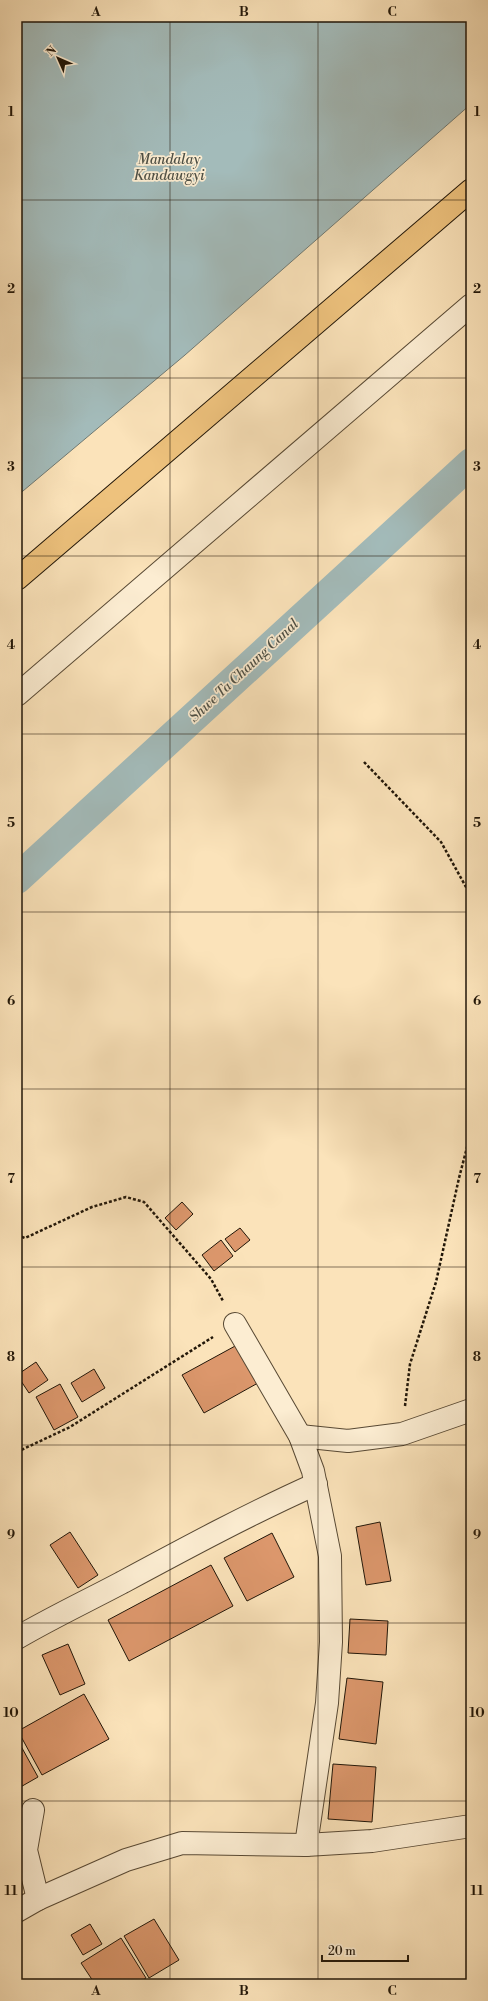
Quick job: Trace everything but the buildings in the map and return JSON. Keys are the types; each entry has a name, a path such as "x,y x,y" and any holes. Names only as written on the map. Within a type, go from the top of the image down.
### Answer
{"main road":[{"path":"17,579 471,190"}],"street":[{"path":"17,695 471,305"},
{"path":"235,1324 300,1436 313,1471 330,1556 331,1642 327,1703 306,1845"},
{"path":"300,1436 348,1441 402,1434 471,1410"},
{"path":"17,1638 44,1622 95,1597 256,1510 316,1484"},
{"path":"33,1810 26,1850 38,1899"},
{"path":"17,1911 38,1899 126,1860 182,1843 306,1845 372,1841 471,1826"}],"path":[{"path":"364,762 442,842 471,896"},
{"path":"402,1434 410,1364 436,1282 459,1178 471,1132"},
{"path":"17,1235 25,1238 92,1207 126,1197 144,1202 210,1279 235,1324 70,1428 17,1452"}],"water":[{"name":"Mandalay Kandawgyi","path":"17,17 471,17 471,104 185,355 17,496"}],"waterway":[{"name":"Shwe Ta Chaung Canal","path":"17,879 471,463"}]}
